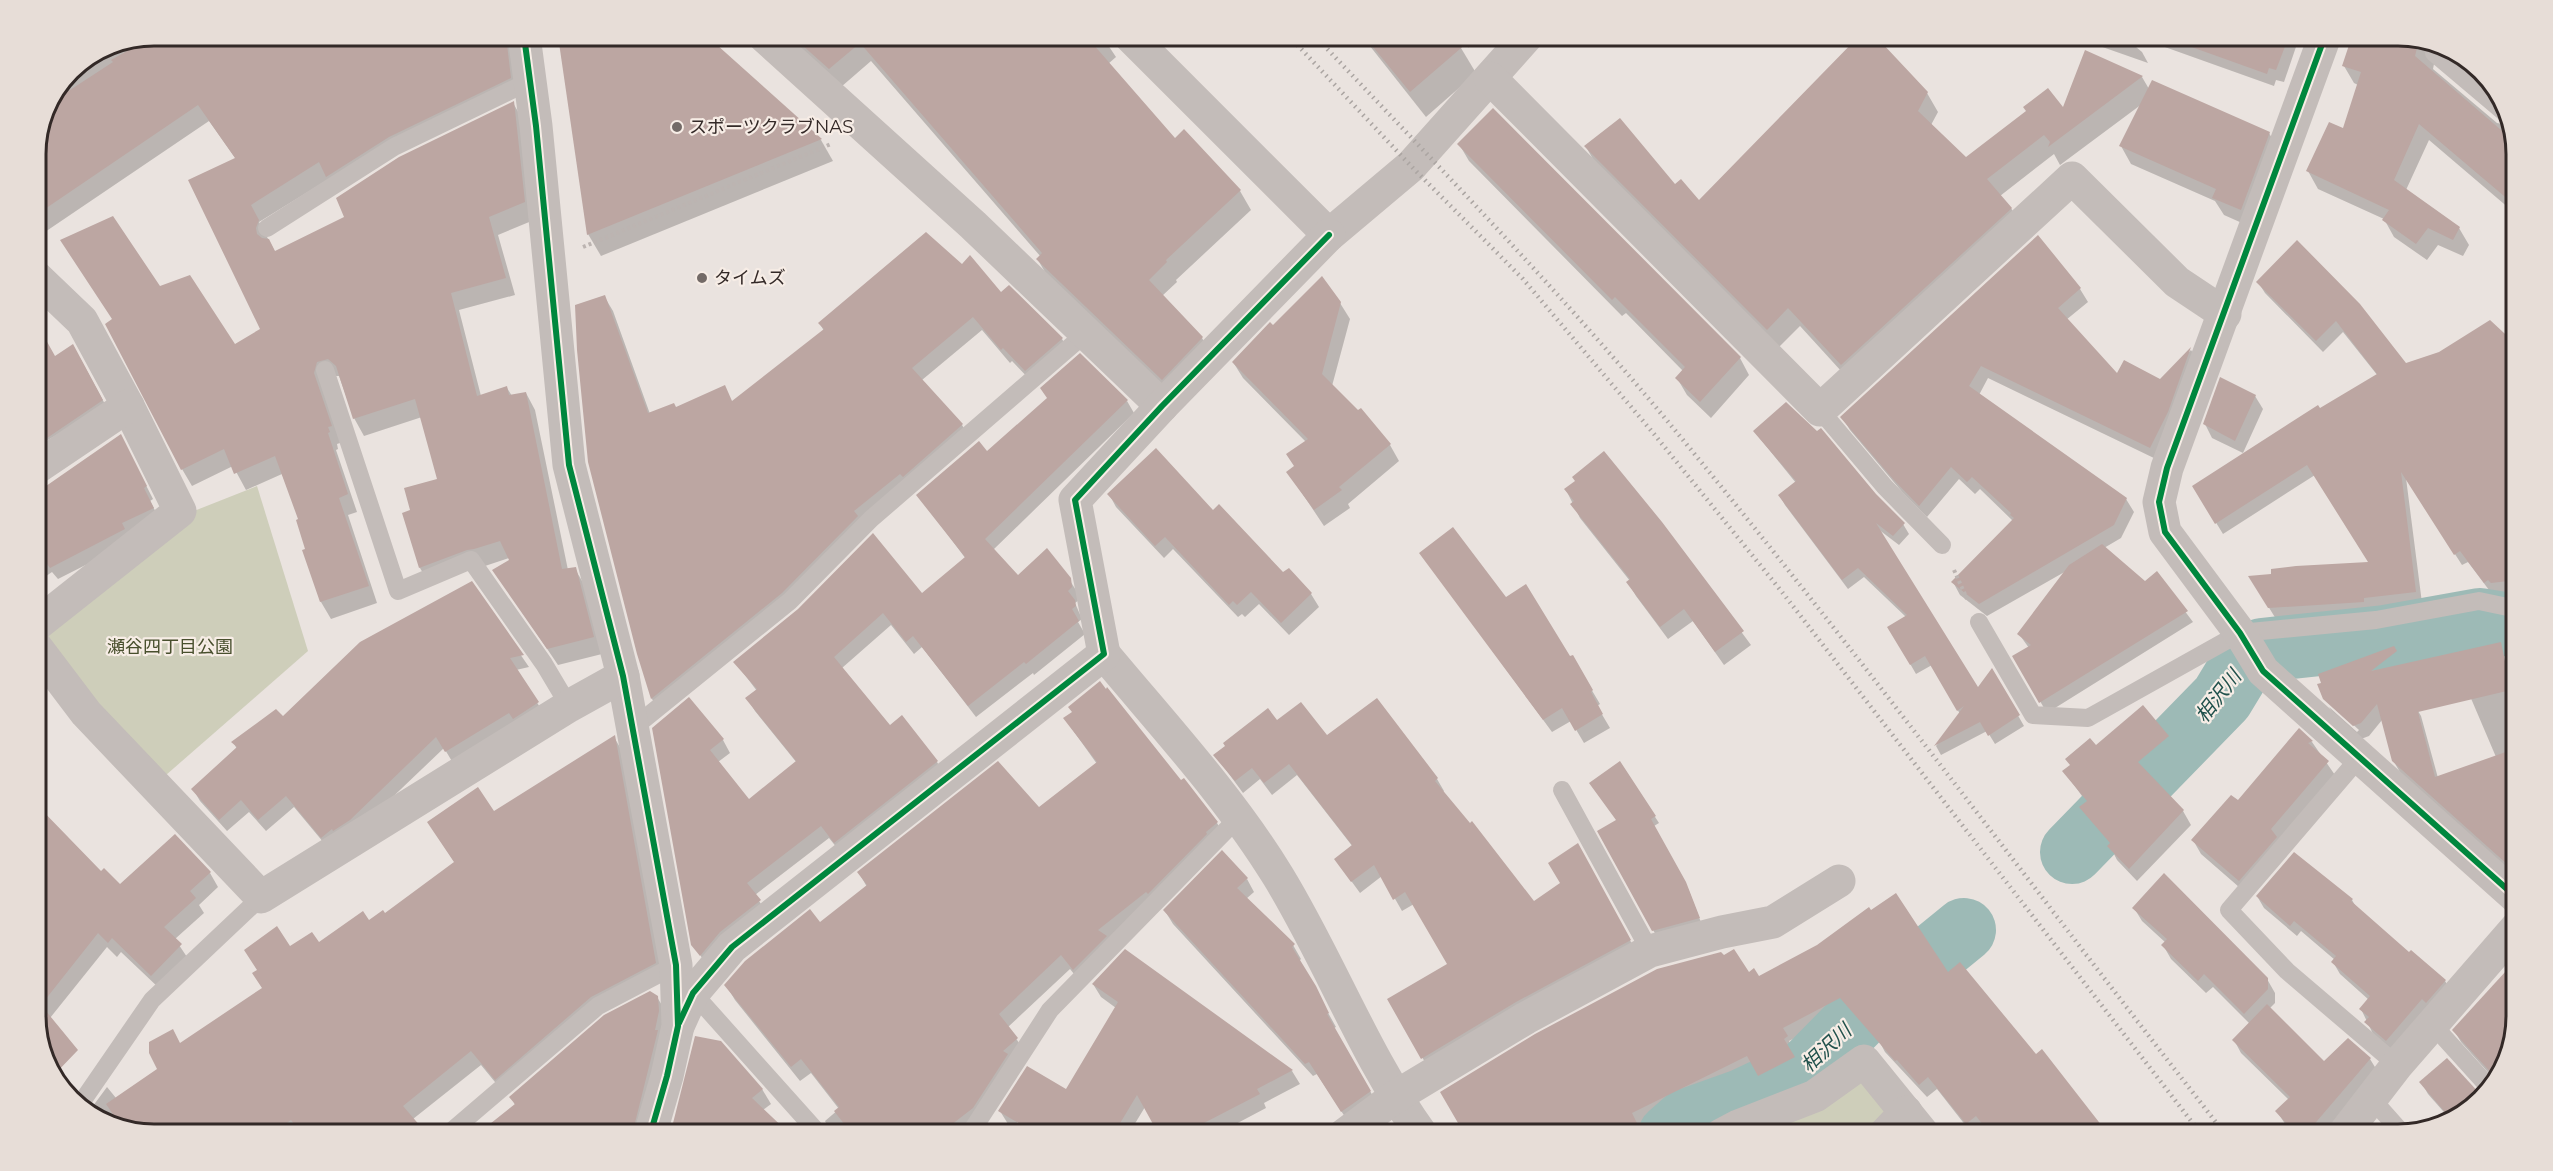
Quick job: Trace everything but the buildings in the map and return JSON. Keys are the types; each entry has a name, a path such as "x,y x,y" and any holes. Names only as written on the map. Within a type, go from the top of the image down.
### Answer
{"street":[{"path":"1414,1124 1395,1097 1279,878 1239,817 1104,654 1075,500 1162,406 1329,235 1411,166 1490,78 1508,46"},
{"path":"2321,46 2167,468 2159,502 2165,532 2250,650 2360,757 2506,888"},
{"path":"525,47 550,261 568,465 623,676 676,966 678,1026"},
{"path":"776,47 865,130 973,225 1162,406"},
{"path":"1141,47 1329,235"},
{"path":"1490,78 1820,410 2072,178 2177,282 2225,314"},
{"path":"47,288 82,321 128,406 180,511 47,616"},
{"path":"47,461 128,406"},
{"path":"653,1124 678,1026 693,993 732,947 1104,654"},
{"path":"47,662 86,713 261,897 569,706 623,676"},
{"path":"1359,1124 1395,1097 1526,1018 1650,951 1722,932 1773,922 1839,881"},
{"path":"2351,1124 2432,1023 2506,939"},
{"path":"1743,1124 1815,1096 1864,1061 1915,1124"}],"lane":[{"path":"2434,53 2493,103"},
{"path":"267,228 394,147 530,81"},
{"path":"633,728 790,601 871,519 1086,333"},
{"path":"324,370 398,591 471,560 544,664 569,706"},
{"path":"1820,410 1885,487 1942,545"},
{"path":"1979,622 2033,715 2088,718 2250,650 2376,620 2479,602 2506,607"},
{"path":"2360,757 2229,910 2287,971 2397,1065"},
{"path":"1562,790 1650,951"},
{"path":"976,1124 1050,1010 1239,817"},
{"path":"84,1099 152,1000 261,897"},
{"path":"460,1124 598,1006 676,966"},
{"path":"693,993 810,1124"},
{"path":"2432,1023 2484,1082"},
{"path":"2371,1098 2394,1124"}],"path":[{"path":"550,261 865,130"},
{"path":"1942,545 1979,622"}],"green space":[{"name":"瀬谷四丁目公園","path":"257,486 308,651 166,775 105,715 47,641 47,626 194,511"},
{"path":"1862,1071 1898,1108 1883,1124 1780,1124 1776,1120"}],"waterway":[{"name":"相沢川","path":"2072,852 2222,698 2242,665 2262,650 2385,637 2480,620 2506,624"},
{"name":"相沢川","path":"1683,1124 1742,1101 1806,1071 1867,1009 1964,930"}],"railway":[{"path":"1299,46 1411,166 1523,279 1654,434 1782,592 2193,1124"},
{"path":"1325,46 1583,323 1669,423 1881,688 2217,1124"}],"cycle path":[{"path":"2321,46 2167,468 2159,502 2165,532 2240,633 2263,671 2506,888"},
{"path":"525,47 536,126 569,465 623,676 676,965 678,1026 653,1124"},
{"path":"679,1023 693,993 732,947 1104,654 1075,500 1162,406 1329,235"}],"place":[{"name":"スポーツクラブNAS","path":"677,127"},
{"name":"タイムズ","path":"702,278"}]}
